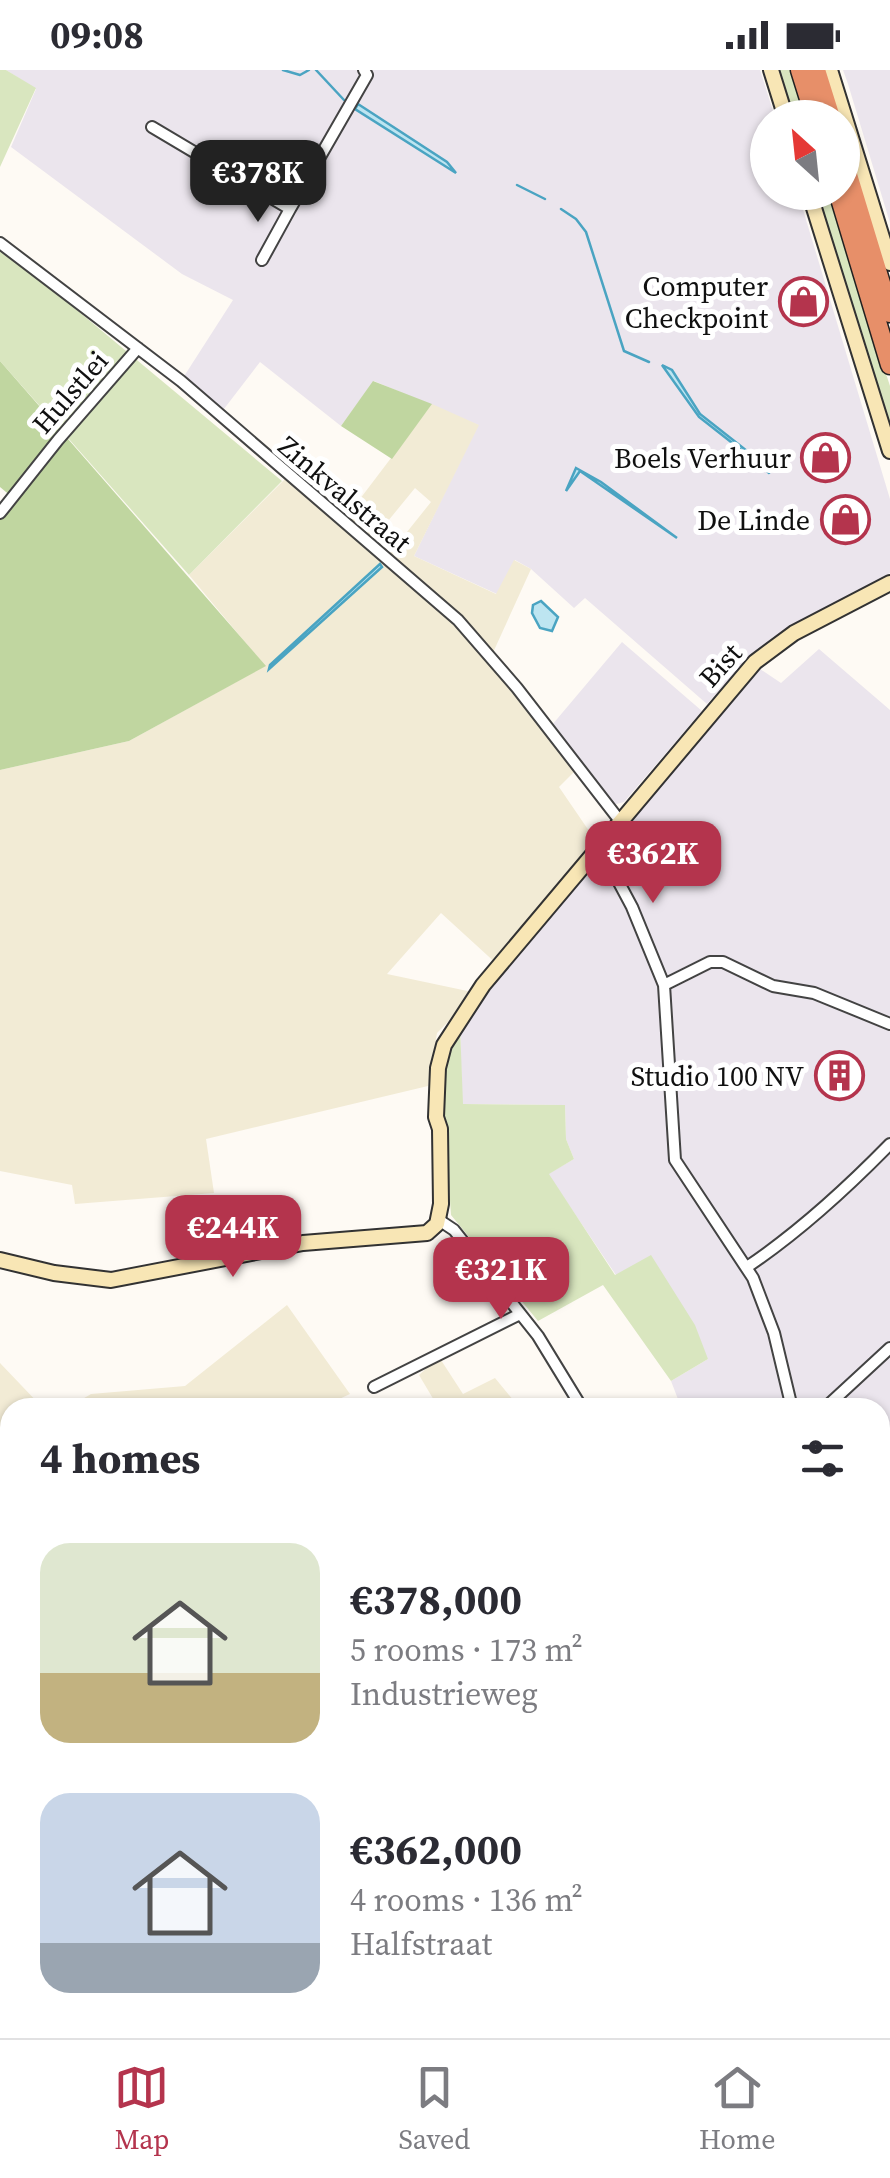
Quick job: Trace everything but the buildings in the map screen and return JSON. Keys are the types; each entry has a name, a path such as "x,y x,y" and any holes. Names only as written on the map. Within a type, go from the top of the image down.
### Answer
{"highway":[{"path":"800,70 809,100"},
{"path":"816,70 825,100"},
{"path":"843,210 890,365"},
{"path":"859,210 890,313"}],"street":[{"path":"262,260 367,75 364,70"},
{"path":"771,70 780,100"},
{"path":"830,70 890,263"},
{"path":"152,127 290,209"},
{"path":"815,210 890,451"},
{"name":"Zinkvalstraat","path":"0,244 138,348 458,620 517,688 620,821"},
{"name":"Hulstlei","path":"0,514 138,348"},
{"name":"Bist","path":"439,1220 436,1086 444,1045 483,984 755,662 794,633 890,583"},
{"path":"600,848 632,907 664,984 675,1160 746,1267 774,1333 790,1398"},
{"path":"664,984 710,962 722,962 773,986 814,993 890,1024"},
{"path":"746,1267 776,1247 890,1144"},
{"path":"0,1260 54,1273 112,1280 303,1242 416,1236 427,1233 439,1220 454,1230 520,1314 549,1352 576,1398"},
{"path":"374,1387 520,1314"},
{"path":"837,1398 890,1348"}],"shaded area":[{"path":"6,70 760,70 770,100 750,100 750,210 803,210 890,499 890,573 773,637 749,657 707,704 585,598 574,608 531,569 515,560 497,594 414,556 478,425 374,381 341,426 260,362 217,418 181,381 233,300 182,274 11,147 36,89"},
{"path":"843,70 890,70 890,223 860,124 860,100 853,100"},
{"path":"432,404 479,425 414,556 496,594 514,560 531,569 491,657 578,768 559,787 600,847 499,966 441,913 387,974 477,993 437,1033 428,1086 206,1139 214,1193 75,1204 72,1185 0,1171 0,770 129,741 265,666 189,575 289,475 344,520","holes":["415,488 431,502 387,557 370,543"]},
{"path":"622,642 702,711 624,802 613,805 552,725"},
{"path":"819,649 890,710 890,1398 678,1398 671,1381 708,1359 616,1275 548,1174 574,1159 566,1139 565,1105 462,1104 460,1018 760,669 781,683"},
{"path":"287,1305 350,1394 341,1398 84,1398 91,1394 185,1386"},
{"path":"439,1357 463,1394 495,1378 512,1398 433,1398 419,1375"},
{"path":"0,1363 33,1398 0,1398"}],"green space":[{"path":"0,70 36,88 0,167"},
{"path":"776,70 795,70 805,100 786,100"},
{"path":"819,210 837,210 890,386 890,438"},
{"path":"0,246 282,481 189,575 0,361"},
{"path":"0,361 266,666 129,741 0,770 0,513 12,497 0,487"},
{"path":"373,381 432,404 392,459 341,426"},
{"path":"460,1025 463,1104 565,1105 566,1139 574,1159 549,1174 615,1275 651,1255 695,1325 708,1359 671,1381 603,1285 538,1321 451,1215 442,1085"}],"water":[{"path":"358,104 447,162 456,173 355,109"},
{"path":"662,365 672,370 700,414 754,460 699,417"},
{"path":"576,468 677,538 580,471 566,491"},
{"path":"380,564 382,567 269,669 270,665"},
{"path":"541,601 558,617 552,631 540,628 532,613 533,605"}],"waterway":[{"path":"283,70 300,75 309,70"},
{"path":"316,70 344,100"},
{"path":"517,185 545,199"},
{"path":"561,209 586,232 624,351 649,362"},
{"path":"753,458 769,473"}],"place":[{"name":"Computer Checkpoint","path":"803,302"},
{"name":"Boels Verhuur","path":"826,458"},
{"name":"De Linde","path":"845,520"},
{"name":"Studio 100 NV","path":"839,1076"}]}
